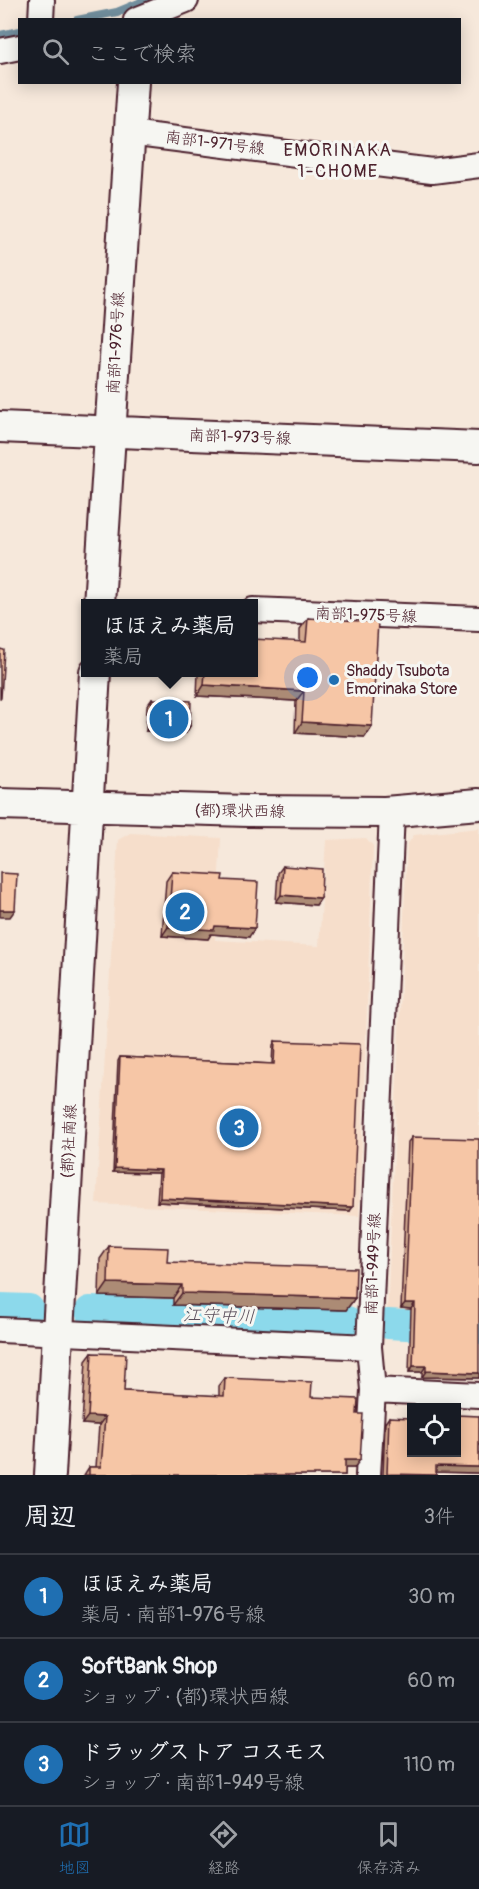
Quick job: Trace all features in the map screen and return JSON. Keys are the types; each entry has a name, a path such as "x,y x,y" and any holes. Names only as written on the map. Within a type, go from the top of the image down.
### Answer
{"street":[{"path":"41,18 42,0"},
{"path":"140,18 186,0"},
{"path":"0,51 18,47"},
{"name":"南部1-976号線","path":"100,599 133,84"},
{"name":"南部1-971号線","path":"129,133 432,171 479,165"},
{"name":"南部1-973号線","path":"0,427 479,447"},
{"name":"南部1-975号線","path":"258,610 479,619"},
{"path":"87,807 95,677"},
{"name":"(都)環状西線","path":"0,804 248,811 392,812 479,804"},
{"name":"(都)社南線","path":"50,1475 87,807"},
{"name":"南部1-949号線","path":"368,1475 373,1390 369,1347 392,812"},
{"path":"0,1330 369,1347"},
{"path":"373,1390 479,1395"}],"shaded area":[{"path":"479,828 479,1323 387,1319 407,845 414,835"},
{"path":"130,833 221,838 215,940 319,946 326,840 366,838 373,846 359,1216 96,1204 118,840"}],"building":[{"path":"308,618 378,622 372,726 302,722 304,691 204,685 205,677 258,677 258,639 306,642"},
{"path":"0,649 4,650 1,698 0,698"},
{"path":"152,699 191,701 190,726 151,725"},
{"path":"283,866 322,869 321,898 281,895"},
{"path":"172,872 223,875 222,880 258,882 255,928 215,926 214,930 168,927"},
{"path":"0,873 17,874 15,910 0,910"},
{"path":"275,1041 360,1044 353,1207 160,1198 161,1170 115,1168 120,1057 274,1064"},
{"path":"412,1137 479,1139 479,1373 426,1371 426,1366 413,1366 415,1303 405,1303"},
{"path":"109,1246 168,1248 167,1262 356,1268 355,1298 182,1293 182,1285 108,1283"},
{"path":"92,1353 126,1354 124,1391 224,1396 225,1378 312,1382 311,1397 358,1399 357,1414 363,1414 360,1460 345,1460 345,1475 89,1475 89,1467 101,1467 105,1417 88,1416"},
{"path":"461,1415 479,1416 479,1467 436,1466 436,1475 387,1474 389,1417 407,1418 407,1457 461,1457"}],"waterway":[{"path":"87,18 117,12 146,0"},
{"path":"0,35 18,31"},
{"name":"江守中川","path":"0,1308 29,1309"},
{"name":"江守中川","path":"90,1311 347,1321"},
{"name":"江守中川","path":"388,1324 479,1329"}],"place":[{"name":"Shaddy Tsubota Emorinaka Store","path":"334,680"},
{"name":"ほほえみ薬局","path":"169,719"},
{"name":"SoftBank Shop","path":"185,912"},
{"name":"ドラッグストア コスモス","path":"239,1128"}],"district":[{"name":"EMORINAKA 1-CHOME","path":"338,160"}]}
